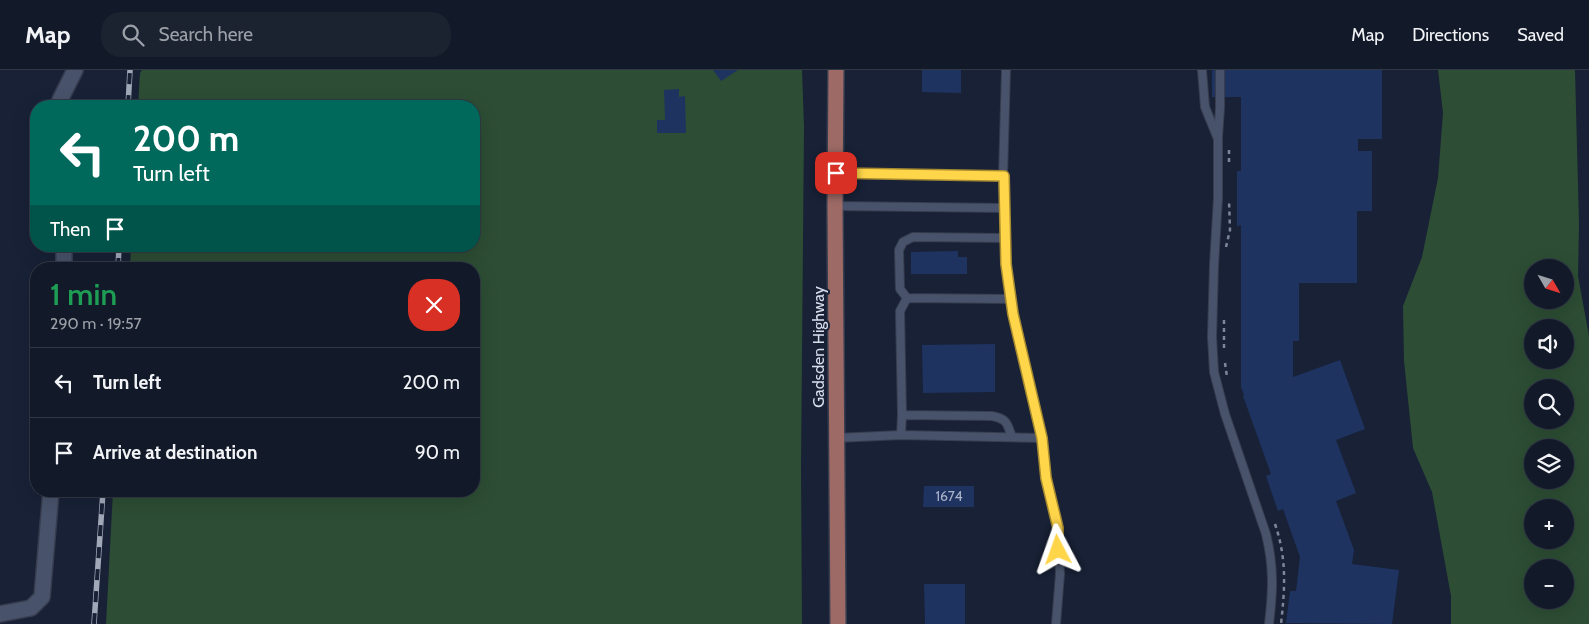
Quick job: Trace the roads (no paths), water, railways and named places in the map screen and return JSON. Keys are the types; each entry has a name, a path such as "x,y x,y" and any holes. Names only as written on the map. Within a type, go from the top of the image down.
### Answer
{"main road":[{"name":"Gadsden Highway","path":"836,70 838,624"}],"street":[{"path":"60,100 75,70"},
{"path":"0,614 31,608 42,597 50,497"}],"lane":[{"path":"1006,70 1004,176 1006,264 1011,299 1042,438 1046,478 1058,528 1060,574 1056,624"},
{"path":"1202,70 1205,107 1218,139"},
{"path":"1220,70 1218,198 1212,337 1214,372 1225,414 1260,514 1268,543 1273,583 1269,624"},
{"path":"836,173 1004,176"},
{"path":"835,206 1004,208"},
{"path":"907,298 900,289 899,250 904,242 913,237 1005,238"},
{"path":"901,435 900,311 907,298"},
{"path":"907,298 1011,299"},
{"path":"902,415 1003,418 1012,437"},
{"path":"836,438 901,435 1042,438"}],"railway":[{"path":"128,100 130,70"},
{"path":"118,262 119,252"},
{"path":"94,624 103,497"}]}
